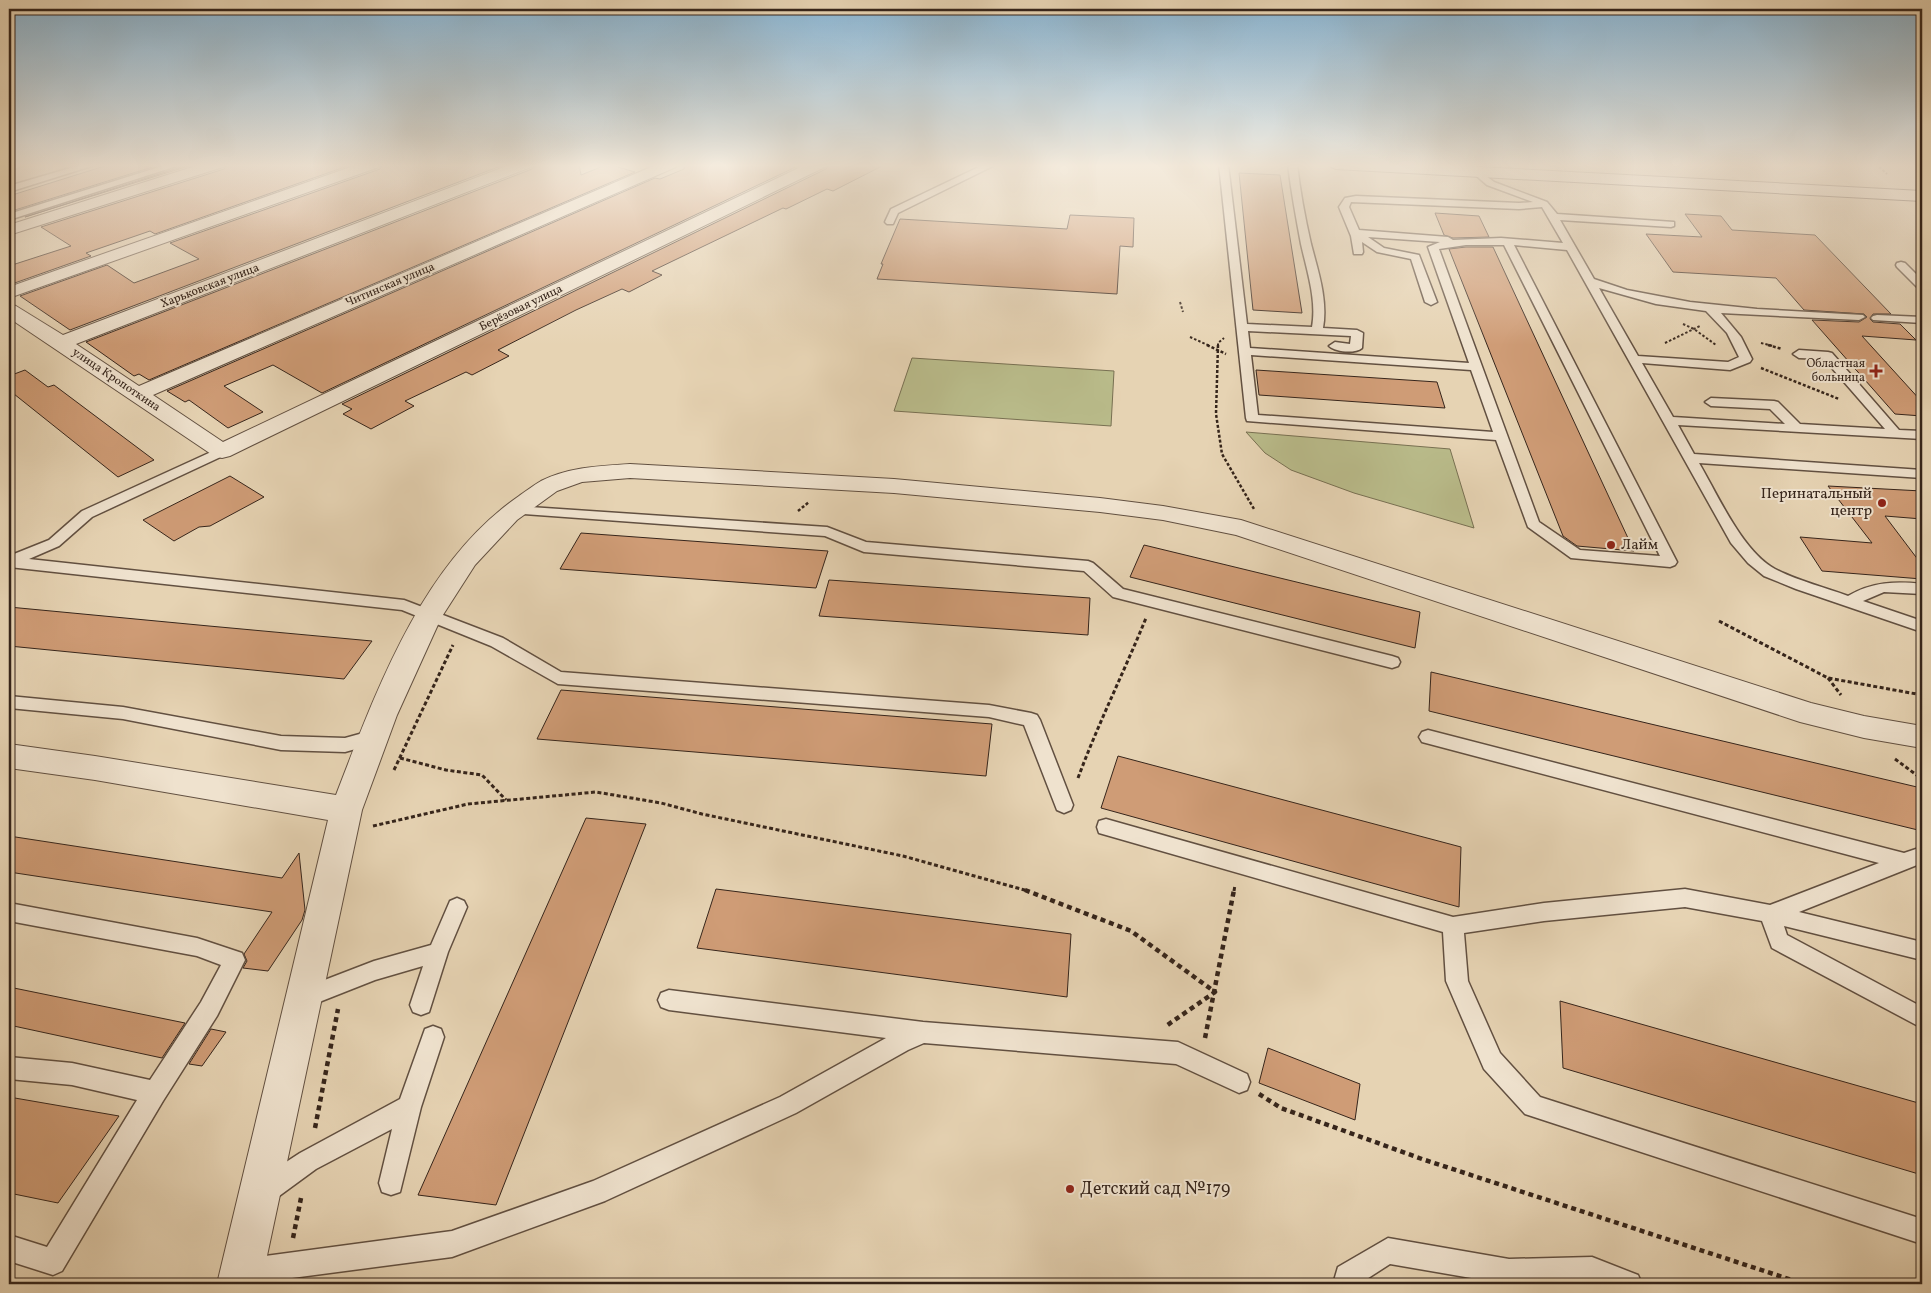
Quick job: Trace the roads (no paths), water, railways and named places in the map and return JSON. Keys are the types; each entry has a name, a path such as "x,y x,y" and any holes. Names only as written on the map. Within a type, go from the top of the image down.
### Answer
{"street":[{"path":"9,230 27,224"},
{"path":"9,292 202,224"},
{"name":"Харьковская улица","path":"61,343 369,224"},
{"name":"Читинская улица","path":"137,394 531,224"},
{"name":"Берёзовая улица","path":"222,451 694,224"},
{"name":"улица Кропоткина","path":"9,310 222,451"},
{"path":"241,1278 304,998 354,819 370,746 428,616 466,559 515,510 549,486 578,475 630,472 723,475 894,486 1163,513 1242,528 1810,714 1864,727 1922,737"},
{"path":"9,756 95,768 354,819"}],"lane":[{"path":"1230,224 1252,418 1501,436"},
{"path":"1302,224 1321,314 1317,331"},
{"path":"1351,224 1355,233 1358,252"},
{"path":"1557,224 1592,282 1738,543 1753,560 1769,572 1922,627"},
{"path":"1355,233 1570,246"},
{"path":"1355,233 1381,250 1415,257 1433,247 1450,242 1465,241"},
{"path":"1433,247 1533,524 1576,555 1670,562 1508,243"},
{"path":"1415,257 1431,302"},
{"path":"1901,265 1922,286"},
{"path":"1592,282 1615,291 1640,297 1709,308 1859,317"},
{"path":"1634,359 1730,366 1746,359 1735,334 1709,308"},
{"path":"1877,318 1922,320"},
{"path":"1241,326 1357,333 1356,348"},
{"path":"1299,344 1406,351"},
{"path":"1799,354 1828,356 1895,434"},
{"path":"1245,356 1476,367"},
{"path":"1711,402 1774,405 1796,428"},
{"path":"1669,421 1922,435"},
{"path":"9,562 54,543 87,514 222,451"},
{"path":"1690,458 1922,474"},
{"path":"515,510 827,532 864,547 1088,566 1118,594 1392,662"},
{"path":"9,562 404,605 497,642 558,678 989,711 1031,720 1064,805"},
{"path":"1849,602 1868,591 1883,586 1922,589"},
{"path":"9,702 122,713 281,743 370,746"},
{"path":"1428,737 1913,859"},
{"path":"1106,827 1453,926 1544,912 1685,898 1770,914 1922,951"},
{"path":"1770,914 1913,859"},
{"path":"421,1005 438,952 457,907"},
{"path":"9,912 197,947 235,960 209,1009 53,1262 9,1248"},
{"path":"1770,914 1779,941 1922,1018"},
{"path":"1453,926 1457,982 1492,1061 1532,1106 1922,1232"},
{"path":"304,998 374,971 438,952"},
{"path":"669,1000 924,1032 1178,1053 1239,1082"},
{"path":"241,1278 288,1266 452,1244 596,1192 788,1105 900,1042 924,1032"},
{"path":"390,1183 409,1107 433,1037"},
{"path":"9,1068 72,1074 155,1094"},
{"path":"260,1195 308,1161 409,1107"},
{"path":"1346,1284 1347,1276 1388,1251 1509,1272 1592,1270 1629,1284"}],"place":[{"name":"Областная больница","path":"1876,371"},
{"name":"Перинатальный центр","path":"1882,503"},
{"name":"Лайм","path":"1611,545"},
{"name":"Детский сад №179","path":"1070,1189"}]}
